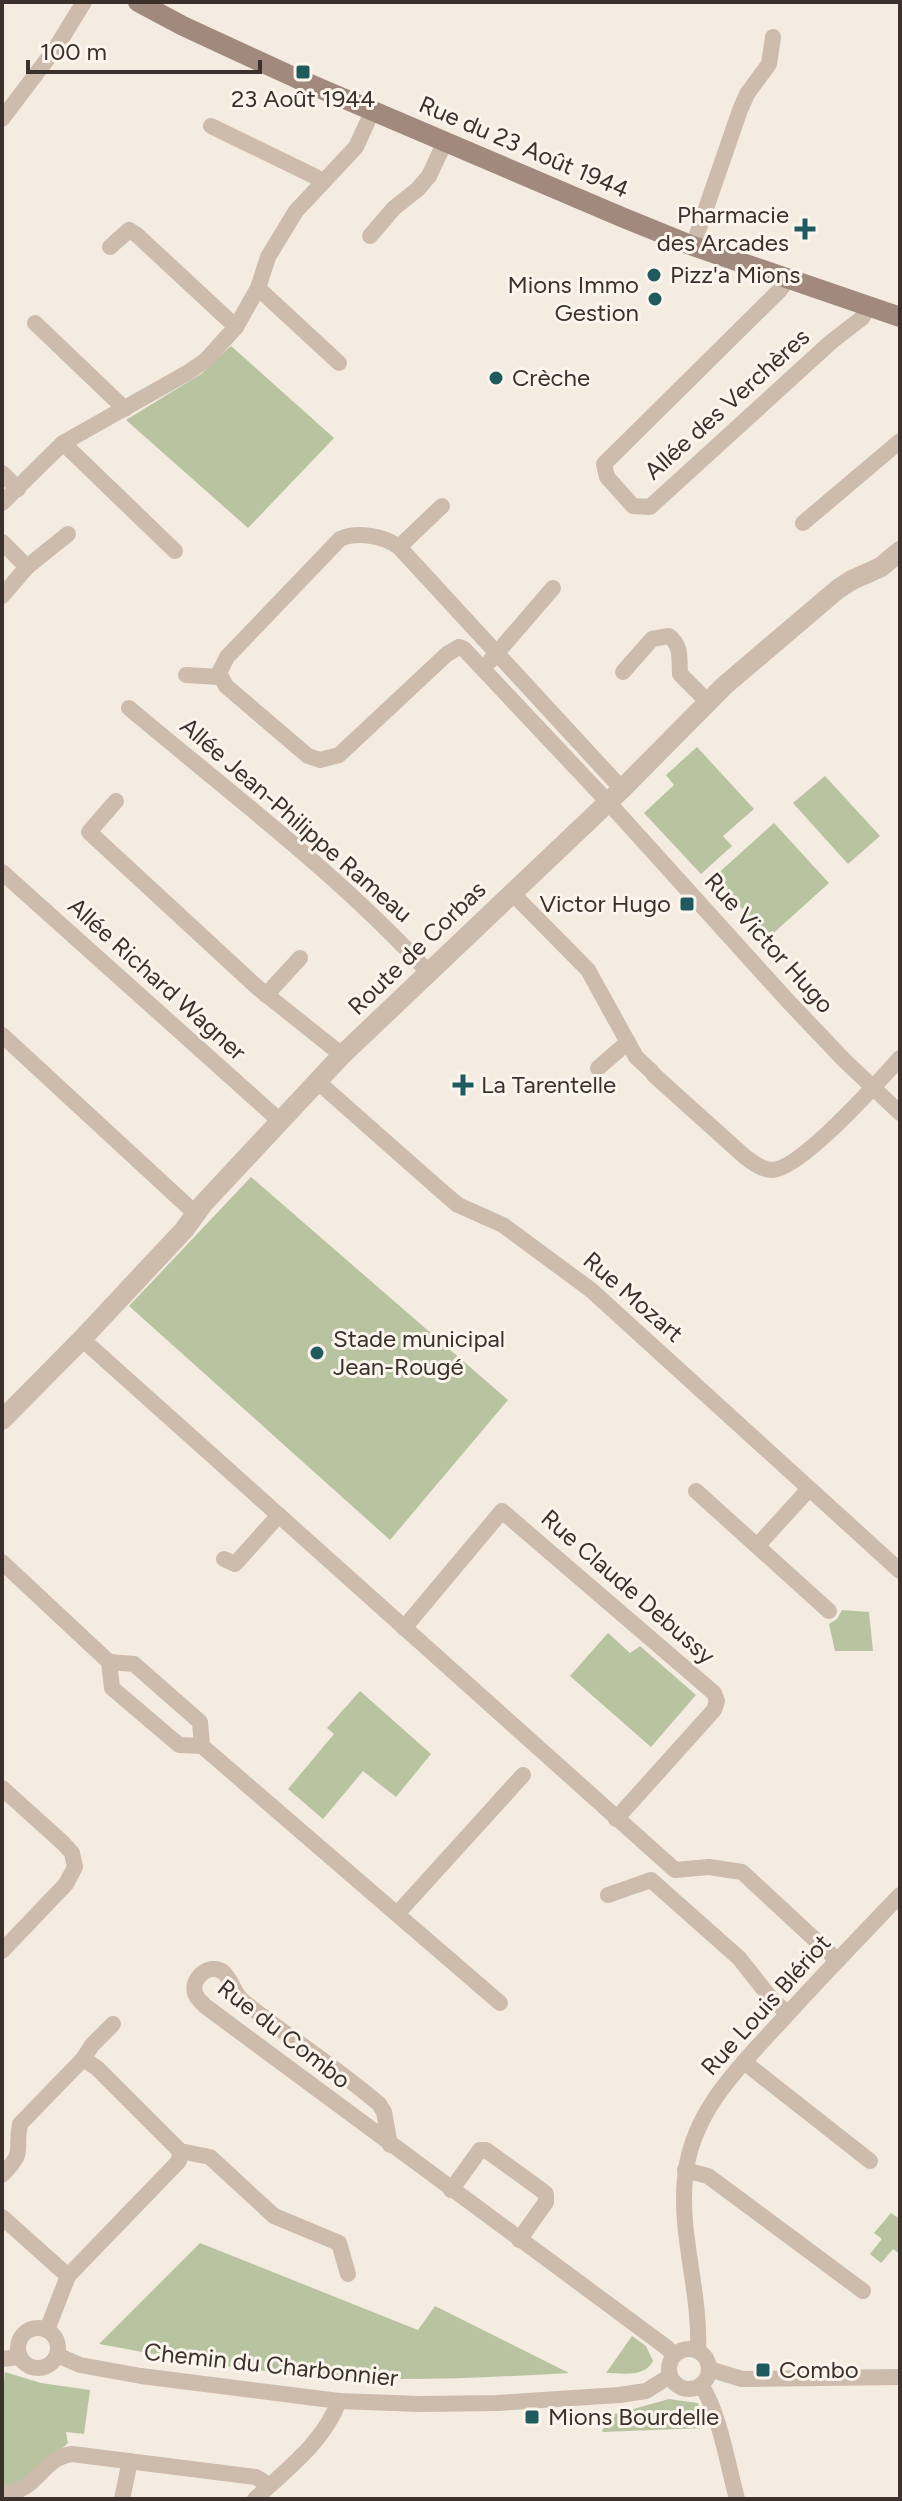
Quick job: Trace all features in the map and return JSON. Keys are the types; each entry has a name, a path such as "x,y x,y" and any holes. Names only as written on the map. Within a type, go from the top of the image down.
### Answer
{"main road":[{"name":"Rue du 23 Août 1944","path":"138,2 240,53 372,112 693,246 900,317"}],"street":[{"path":"2,119 55,49 84,2"},
{"path":"693,246 740,110 747,94 769,64 773,37"},
{"path":"2,503 63,443 206,360 236,327 258,288 268,257 296,211 356,147 372,112"},
{"path":"211,126 323,182"},
{"path":"370,236 394,208 429,176 445,142"},
{"path":"110,247 129,230 137,235 236,327"},
{"name":"Allée des Verchères","path":"789,277 780,290 604,464 607,477 633,506 650,507 831,342 862,318 869,306"},
{"path":"258,288 339,363"},
{"path":"35,323 125,409"},
{"path":"803,523 900,441"},
{"path":"63,443 175,551"},
{"path":"2,473 18,489"},
{"path":"399,547 442,506"},
{"path":"2,596 27,567 68,534"},
{"path":"358,535 392,542 497,655 615,795 459,647 453,649 339,755 320,760 308,756 226,686 219,677 221,665 340,539 358,535"},
{"path":"2,542 27,567"},
{"name":"Route de Corbas","path":"2,1420 184,1230 342,1055 708,702 838,589 881,567 900,551"},
{"path":"483,668 553,588"},
{"path":"623,672 652,639 669,636 679,649 680,674 708,702"},
{"path":"186,675 219,677"},
{"name":"Allée Jean-Philippe Rameau","path":"129,708 346,891 396,937 428,972"},
{"name":"Rue Victor Hugo","path":"615,795 787,1000 900,1113"},
{"path":"116,801 89,832 266,995 342,1055"},
{"name":"Allée Richard Wagner","path":"2,872 280,1121"},
{"path":"512,893 588,970 636,1057 758,1166 771,1170 801,1156 900,1058"},
{"path":"266,995 300,958"},
{"path":"2,1035 196,1214"},
{"path":"598,1068 628,1042"},
{"name":"Rue Mozart","path":"318,1082 458,1205 511,1230 591,1290 900,1571"},
{"path":"82,1339 675,1870 709,1867 742,1872 837,1960"},
{"path":"758,1545 809,1489"},
{"path":"696,1491 829,1611"},
{"name":"Rue Claude Debussy","path":"404,1628 502,1511 714,1693 717,1701 714,1710 616,1819"},
{"path":"224,1559 235,1564 279,1515"},
{"path":"2,1562 109,1662 134,1664 200,1722 202,1746"},
{"path":"109,1662 112,1688 179,1745 202,1746 500,2003"},
{"path":"397,1914 523,1775"},
{"path":"2,1788 63,1843 72,1853 75,1867 66,1884 2,1951"},
{"path":"608,1895 651,1880 739,1958 773,2001 788,2013"},
{"name":"Rue Louis Blériot","path":"698,2351 699,2328 683,2209 685,2170 690,2149 708,2107 724,2083 900,1895"},
{"name":"Rue du Combo","path":"390,2145 384,2112 379,2104 240,2000 223,1972 207,1969 199,1976 194,1990 205,2006 390,2145 674,2355"},
{"path":"2,2175 17,2159 20,2124 113,2024"},
{"path":"83,2059 97,2068 180,2151 210,2157 274,2216 339,2243 348,2274"},
{"path":"744,2062 870,2161"},
{"path":"451,2190 480,2150 486,2150 519,2173 546,2194 546,2202 519,2240"},
{"path":"47,2330 68,2276 179,2161 180,2151"},
{"path":"685,2170 708,2176 863,2291"},
{"path":"2,2217 68,2276"},
{"path":"2,2335 19,2349 29,2366 48,2366 57,2355 58,2344 47,2330 34,2328 28,2331 19,2349 2,2359"},
{"path":"685,2349 698,2351 706,2359 708,2375 701,2385 683,2388 670,2376 669,2365 674,2355 685,2349"},
{"name":"Chemin du Charbonnier","path":"57,2355 80,2365 141,2376 339,2401 420,2404 497,2403 619,2395 646,2391 670,2376"},
{"path":"709,2369 742,2379 900,2377"},
{"path":"701,2385 714,2412 737,2499"},
{"path":"255,2499 322,2434 339,2401"},
{"path":"2,2493 25,2489 51,2462 62,2455 72,2454 256,2477 269,2485"},
{"path":"122,2499 130,2461"}],"green space":[{"path":"231,346 334,438 248,528 126,420 201,374"},
{"path":"697,747 754,809 723,836 732,846 701,874 644,813 674,785 666,775"},
{"path":"825,776 880,836 848,864 793,803"},
{"path":"774,823 829,883 768,938 714,877"},
{"name":"Stade municipal Jean-Rougé","path":"251,1177 508,1400 390,1540 129,1306"},
{"path":"842,1610 869,1612 873,1651 835,1651 829,1624 837,1619"},
{"path":"608,1633 630,1653 640,1646 696,1695 651,1747 570,1676"},
{"path":"360,1691 431,1754 396,1797 363,1771 323,1819 288,1789 334,1734 327,1728"},
{"path":"891,2213 900,2219 900,2254 893,2249 881,2263 870,2254 882,2239 874,2233"},
{"path":"200,2243 418,2330 435,2306 569,2373 431,2379 317,2376 223,2366 99,2344"},
{"path":"632,2336 646,2346 653,2361 639,2372 606,2373"},
{"path":"5,2372 41,2383 90,2390 84,2434 66,2432 68,2443 23,2482 2,2487 2,2398"},
{"path":"669,2399 698,2403 704,2428 602,2432 608,2416"}],"place":[{"name":"23 Août 1944","path":"303,72"},
{"name":"Pharmacie des Arcades","path":"805,229"},
{"name":"Pizz'a Mions","path":"654,275"},
{"name":"Mions Immo Gestion","path":"655,299"},
{"name":"Crèche","path":"496,378"},
{"name":"Victor Hugo","path":"687,904"},
{"name":"La Tarentelle","path":"463,1085"},
{"name":"Stade municipal Jean-Rougé","path":"317,1353"},
{"name":"Combo","path":"763,2370"},
{"name":"Mions Bourdelle","path":"532,2417"}]}
